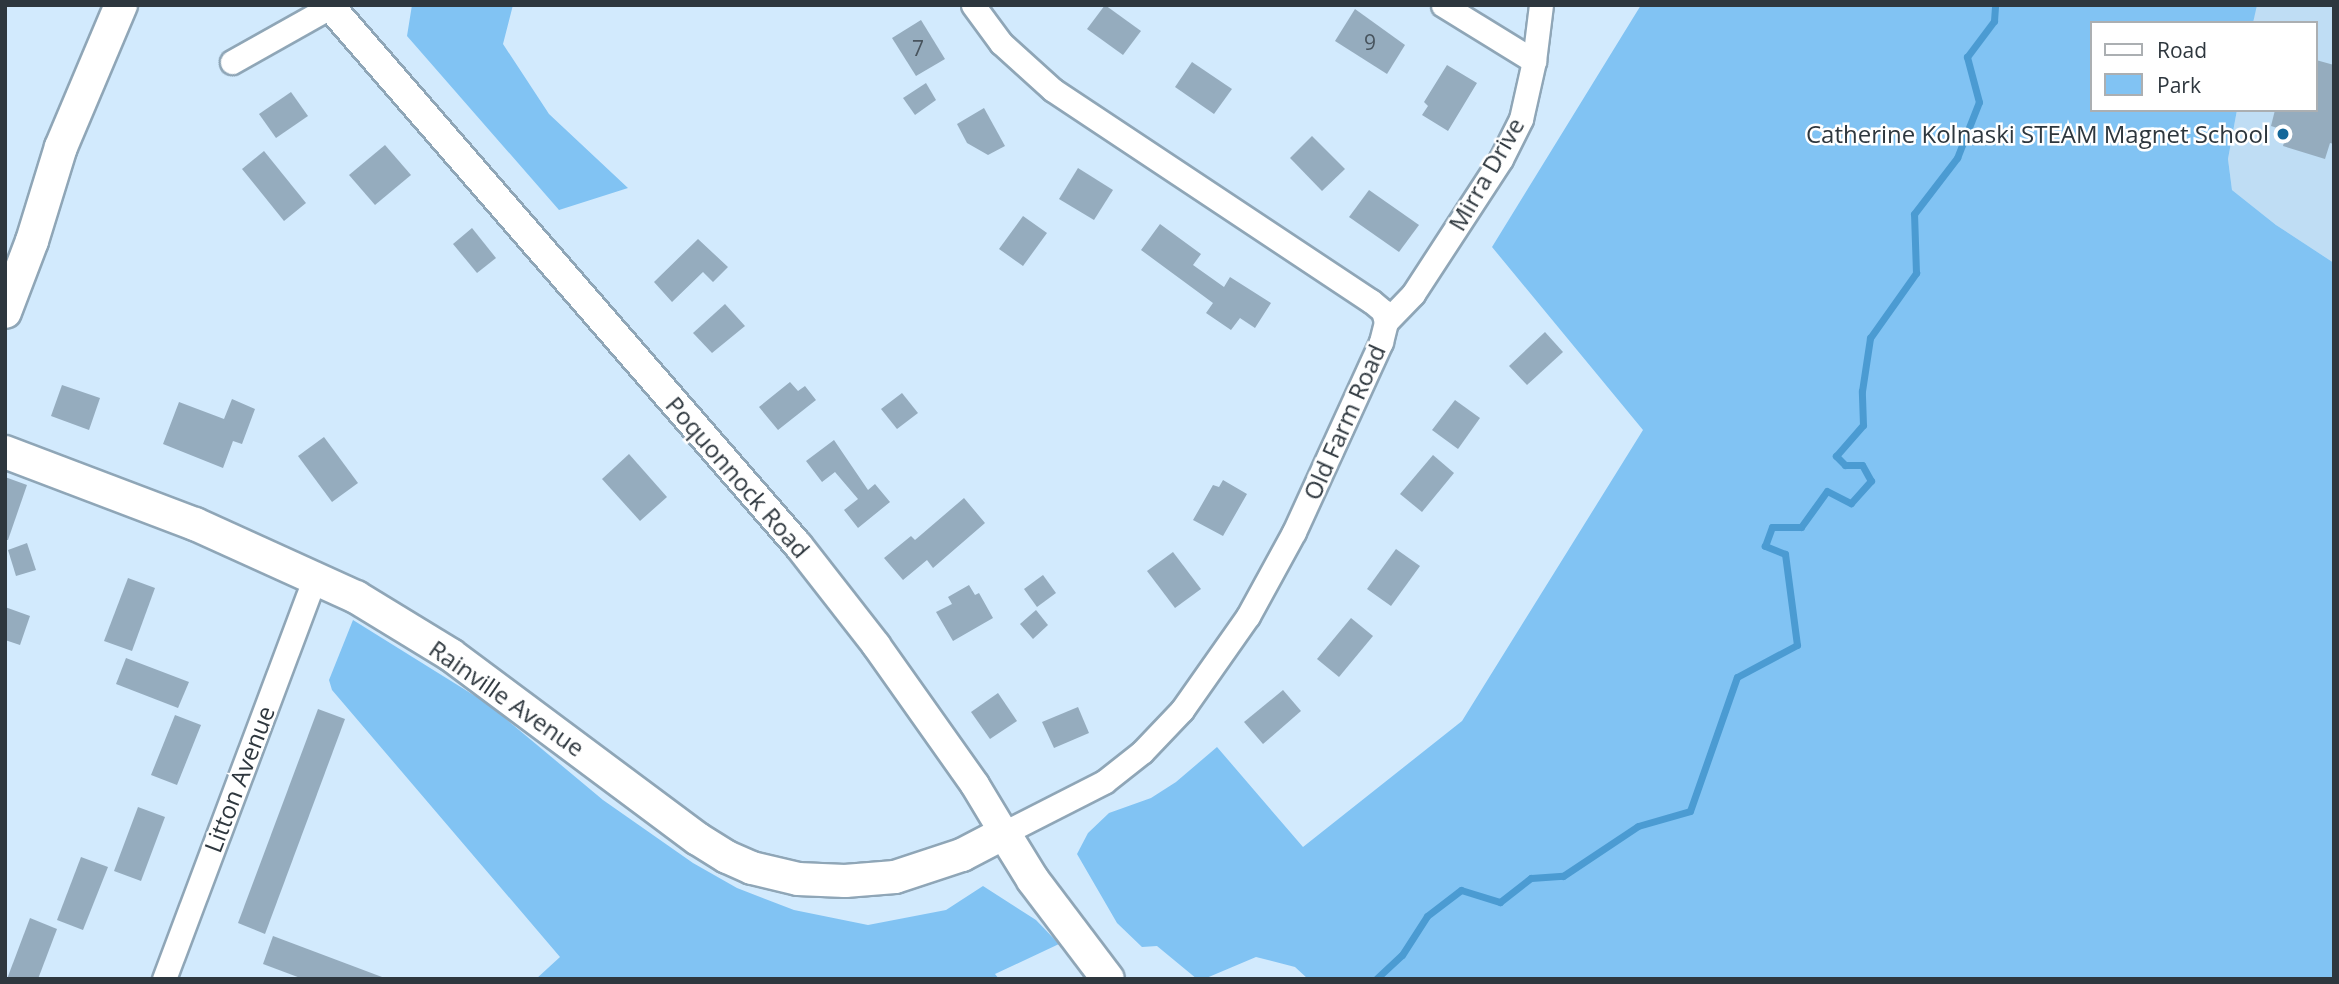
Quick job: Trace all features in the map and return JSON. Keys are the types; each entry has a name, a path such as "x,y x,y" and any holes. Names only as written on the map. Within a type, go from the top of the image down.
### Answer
{"main road":[{"path":"5,312 32,241 61,147 121,5"},
{"name":"Rainville Avenue","path":"5,452 195,524 356,597 450,655 698,839 727,857 752,868 798,879 845,881 895,877 962,855 1004,833"},
{"name":"Poquonnock Road","path":"1004,833 1033,880 1108,979"}],"street":[{"name":"Old Farm Road","path":"973,5 1001,43 1053,90 1371,301 1383,311 1386,322 1381,342 1294,532 1248,616 1182,710 1142,752 1104,782 1004,833"},
{"path":"1443,5 1534,61"},
{"name":"Mirra Drive","path":"1386,322 1413,294 1501,159 1521,119 1534,61 1541,5"},
{"path":"232,62 329,6"},
{"name":"Poquonnock Road","path":"329,6 798,545 876,645 975,785 1004,833"},
{"name":"Litton Avenue","path":"168,978 314,578"}],"shaded area":[{"name":"Catherine Kolnaski STEAM Magnet School","path":"2256,5 2334,5 2334,263 2276,225 2232,190 2228,159 2237,112 2318,112 2318,21 2253,21"}],"green space":[{"path":"412,5 513,5 503,44 549,114 628,188 559,210 407,36"},
{"path":"1641,5 2257,5 2253,21 2090,21 2090,112 2237,112 2228,159 2232,190 2276,225 2334,263 2334,979 1308,979 1295,967 1256,957 1204,979 1197,979 1157,946 1142,947 1117,923 1077,854 1088,833 1109,813 1151,798 1176,782 1217,747 1303,847 1462,721 1643,430 1492,247"},
{"path":"353,620 488,704 603,800 693,863 737,888 794,910 868,925 946,910 983,886 1036,920 1059,944 995,974 999,979 536,979 560,957 332,690 329,680"}],"building":[{"path":"1105,5 1141,31 1123,55 1087,29"},
{"path":"1355,9 1405,45 1387,74 1335,41"},
{"path":"921,20 945,59 916,76 892,38"},
{"path":"2318,61 2334,65 2334,144 2330,143 2325,159 2283,146 2287,131 2271,126 2274,112 2318,112"},
{"path":"1192,62 1232,89 1214,114 1175,87"},
{"path":"1447,65 1477,83 1448,131 1422,115 1428,106 1424,102"},
{"path":"926,83 936,100 915,115 903,98"},
{"path":"291,92 308,116 276,138 259,114"},
{"path":"984,108 1005,146 988,155 967,143 957,124"},
{"path":"1312,136 1345,169 1322,191 1290,158"},
{"path":"385,145 411,175 375,205 349,175"},
{"path":"264,151 306,203 284,221 242,169"},
{"path":"1078,168 1113,190 1094,220 1059,199"},
{"path":"1369,190 1419,225 1399,252 1349,217"},
{"path":"1023,216 1047,233 1023,266 999,249"},
{"path":"1160,224 1201,254 1193,265 1224,287 1230,277 1271,303 1255,328 1240,318 1231,330 1206,313 1213,303 1141,250"},
{"path":"472,228 496,258 477,273 453,244"},
{"path":"698,239 728,267 713,282 703,272 672,302 654,282"},
{"path":"725,304 745,326 712,353 693,333"},
{"path":"1545,332 1563,352 1527,385 1509,366"},
{"path":"790,382 798,391 805,386 816,400 778,430 759,407"},
{"path":"62,385 100,398 89,430 51,416"},
{"path":"902,393 918,413 897,429 881,409"},
{"path":"232,399 255,409 242,444 233,441 223,468 163,444 179,402 224,419"},
{"path":"1455,400 1480,418 1458,449 1432,430"},
{"path":"324,437 358,483 332,502 298,456"},
{"path":"834,440 868,490 875,484 890,502 858,528 844,510 858,499 835,472 822,482 806,461"},
{"path":"629,454 667,497 640,521 602,479"},
{"path":"1433,455 1454,473 1422,512 1400,494"},
{"path":"5,477 27,485 8,540 5,540"},
{"path":"1223,480 1247,494 1223,536 1193,520 1213,485 1219,487"},
{"path":"964,498 985,523 933,568 927,560 903,580 884,558 911,536 915,540"},
{"path":"27,543 36,570 16,576 8,550"},
{"path":"1396,549 1420,566 1391,606 1367,589"},
{"path":"1173,552 1201,589 1175,608 1147,571"},
{"path":"1043,575 1056,593 1037,607 1024,589"},
{"path":"128,578 155,588 132,651 104,641"},
{"path":"969,585 975,595 979,593 993,618 953,641 936,612 952,604 948,597"},
{"path":"5,607 30,616 20,645 5,640"},
{"path":"1036,610 1048,625 1033,639 1020,624"},
{"path":"1351,618 1373,636 1339,677 1317,659"},
{"path":"126,658 189,682 178,708 116,684"},
{"path":"1283,690 1301,711 1263,744 1244,722"},
{"path":"998,693 1017,721 990,739 971,712"},
{"path":"1078,707 1089,733 1054,748 1042,722"},
{"path":"318,709 345,719 265,934 238,923"},
{"path":"175,715 201,725 177,785 151,775"},
{"path":"138,807 165,817 141,881 114,871"},
{"path":"81,857 108,867 83,930 57,920"},
{"path":"30,918 57,929 38,979 7,979"},
{"path":"273,936 382,979 303,979 263,964"}],"waterway":[{"path":"1376,979 1402,955 1427,916 1461,890 1500,902 1531,878 1563,876 1638,826 1690,811 1737,677 1797,645 1785,554 1765,546 1772,527 1801,527 1827,491 1851,503 1871,481 1862,465 1845,465 1836,456 1863,425 1862,391 1870,338 1916,273 1914,214 1957,158 1979,102 1967,57 1994,21 1995,5"}],"place":[{"name":"Catherine Kolnaski STEAM Magnet School","path":"2283,134"}]}
